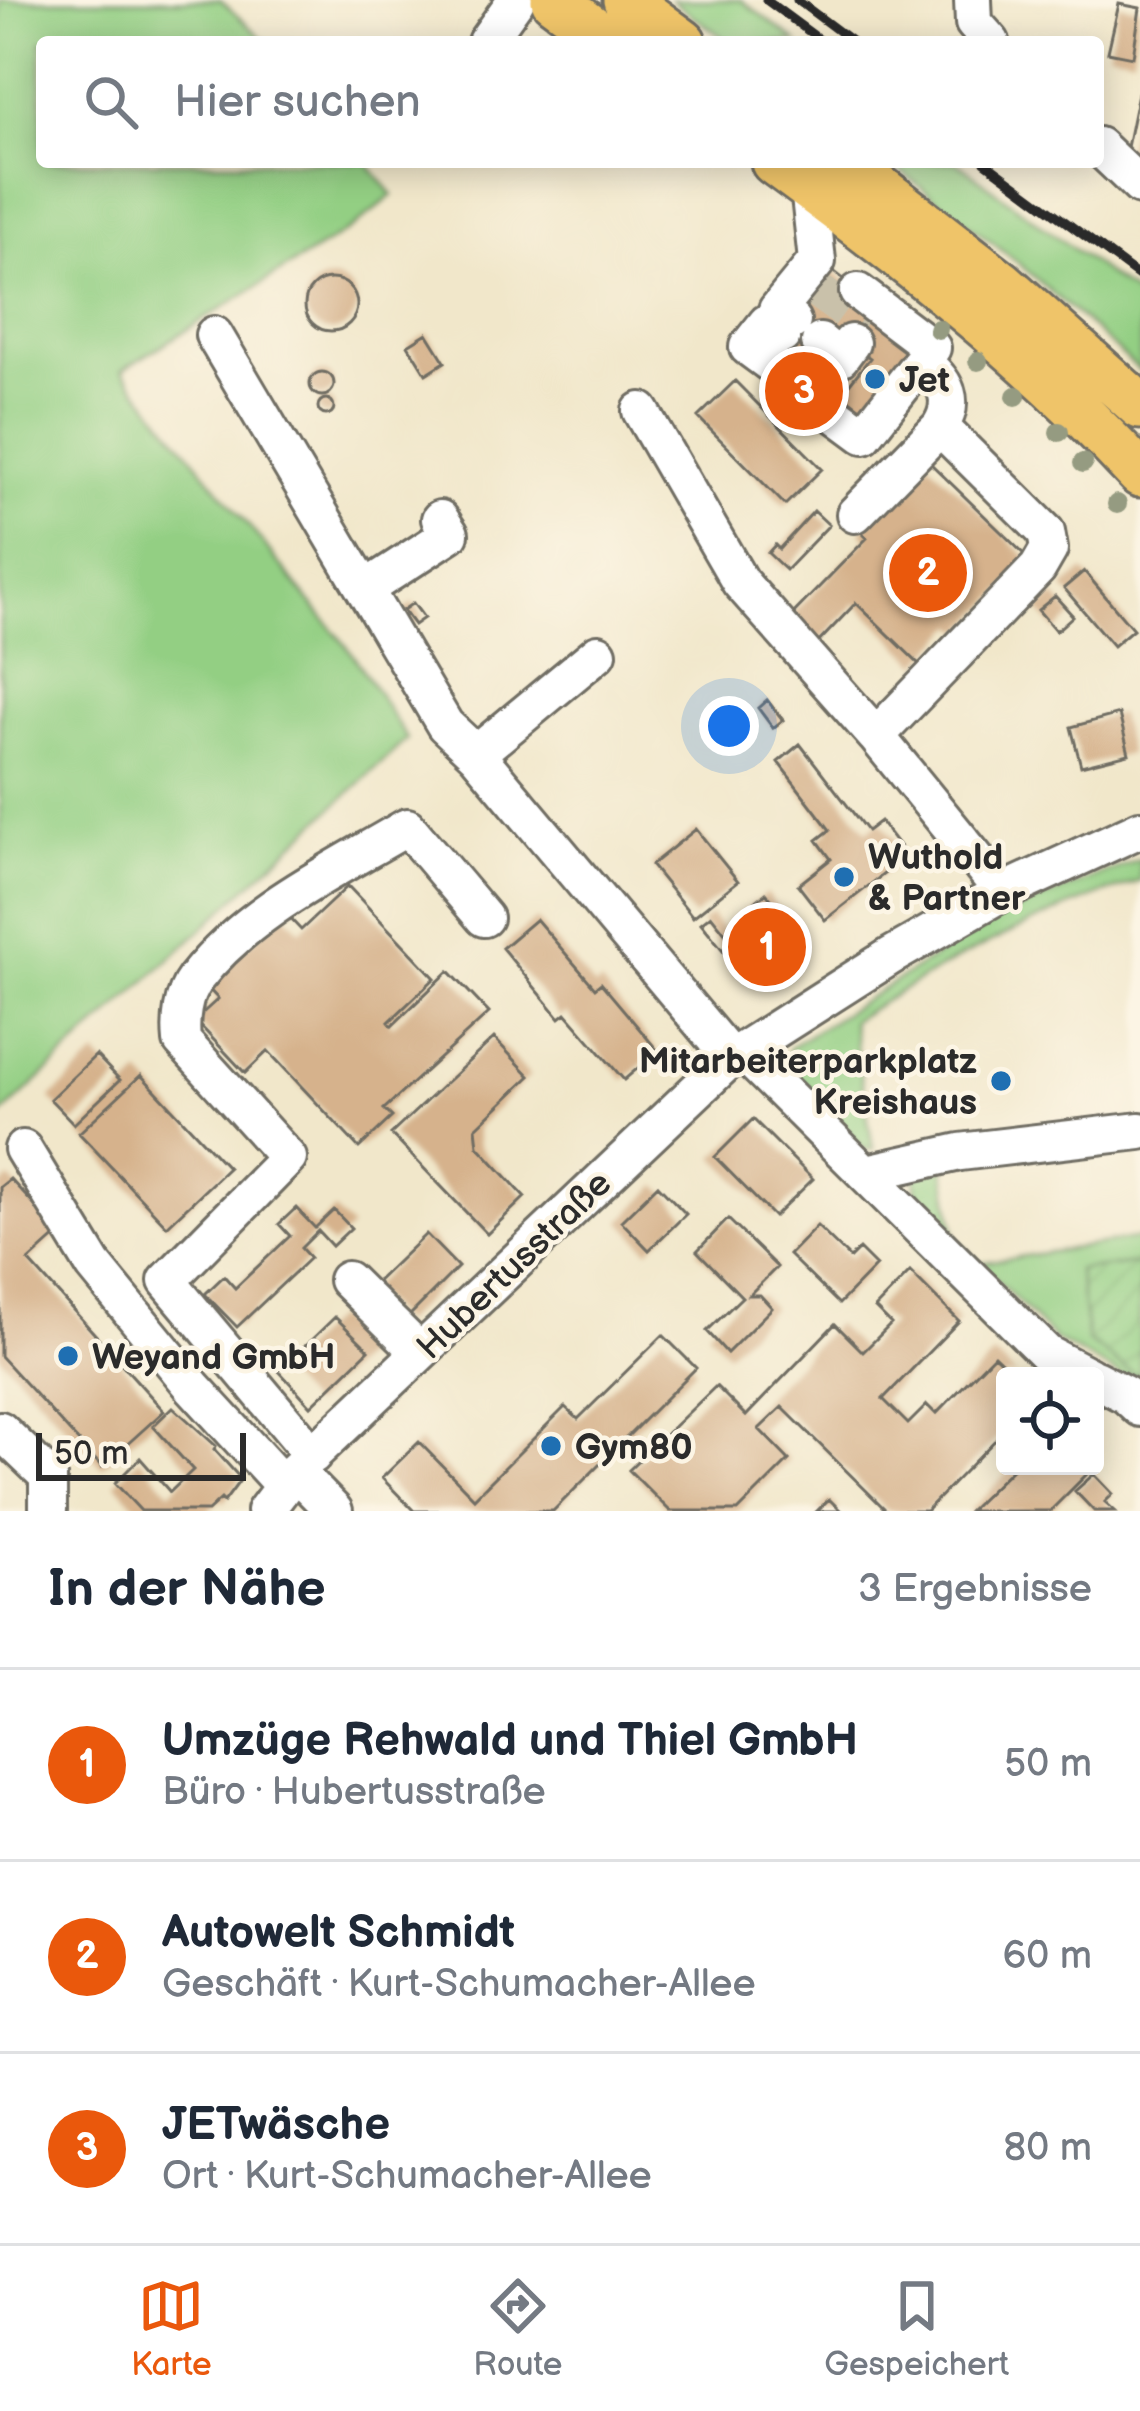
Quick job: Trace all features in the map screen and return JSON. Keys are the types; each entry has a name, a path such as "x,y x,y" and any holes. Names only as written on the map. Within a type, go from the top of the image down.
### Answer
{"main road":[{"path":"554,0 603,36"},
{"path":"626,0 675,36"},
{"path":"810,170 1036,369 1140,474"},
{"path":"810,170 1003,284 1140,406"}],"street":[{"path":"490,36 516,0"},
{"path":"1104,152 1140,186"},
{"path":"810,170 823,316"},
{"path":"823,316 966,307"},
{"path":"818,400 864,435 932,348 823,316"},
{"path":"214,335 445,725 476,754 737,1055 867,1173 1047,1354 1071,1367"},
{"path":"855,514 946,418 944,382 922,362"},
{"path":"641,411 740,582 876,736 1003,892"},
{"path":"876,736 1038,568 1049,549 1046,532 940,427"},
{"path":"365,589 450,534 440,519"},
{"path":"476,754 598,653"},
{"name":"Hubertusstraße","path":"1103,844 1140,819"},
{"path":"289,1481 166,1281 288,1158 182,1041 179,1018 192,982 263,913 406,827 484,918"},
{"name":"Hubertusstraße","path":"289,1481 737,1055 891,956 1003,892 1140,829"},
{"path":"867,1173 949,1154 1140,1131"},
{"path":"23,1149 94,1266 194,1387 289,1481 334,1511"},
{"path":"346,1280 420,1352"},
{"path":"1104,1384 1140,1408"},
{"path":"0,1430 47,1476 48,1511"}],"green space":[{"path":"0,0 220,0 259,36 36,36 36,168 371,168 393,195 355,226 122,370 352,653 407,739 0,1116"},
{"path":"671,0 741,0 789,36 721,36"},
{"path":"897,168 965,168 1140,299 1140,371 1017,262"},
{"path":"1140,859 1140,881 992,942 852,1021 873,1149 864,1149 790,1074 785,1065 790,1047 1000,916"},
{"path":"935,1164 944,1168 956,1239 918,1200 915,1177"},
{"path":"1140,1238 1140,1263 1078,1270 1088,1341 1133,1374 1140,1374 1140,1386 1055,1340 980,1263"},
{"path":"1140,1263 1140,1374 1133,1374 1088,1341 1078,1270"}],"building":[{"path":"1119,4 1140,8 1133,57 1108,52"},
{"path":"1140,93 1140,165 1124,162"},
{"path":"832,270 918,352 867,419 839,397 870,358 831,328 805,361 778,340"},
{"path":"331,279 349,287 357,305 349,323 331,331 313,323 305,305 313,287"},
{"path":"427,333 445,362 426,374 408,345"},
{"path":"792,367 825,392 800,413 780,397"},
{"path":"322,372 331,375 331,393 322,396 313,393 310,384 313,375"},
{"path":"735,381 822,469 785,505 698,417"},
{"path":"326,399 334,407 326,415 318,407"},
{"path":"929,462 1031,561 963,631 956,625 919,664 856,603 812,649 785,622 867,538 861,532"},
{"path":"814,511 829,525 786,570 768,553 775,545 779,549"},
{"path":"1084,571 1133,629 1113,646 1064,588"},
{"path":"1055,596 1073,616 1056,631 1038,610"},
{"path":"413,603 424,618 414,625 403,610"},
{"path":"767,700 783,720 773,728 758,708"},
{"path":"1119,714 1129,754 1081,766 1071,727"},
{"path":"800,744 867,831 880,821 907,856 825,920 798,885 831,859 817,840 830,830 778,762"},
{"path":"696,829 738,881 693,917 651,865"},
{"path":"348,886 435,978 389,1022 392,1026 449,971 489,1013 384,1109 392,1117 359,1148 268,1051 245,1073 195,1020 218,999 206,986 284,912 301,930"},
{"path":"766,893 803,939 747,980 701,923 711,915 734,944 746,934 734,919"},
{"path":"536,919 595,988 601,983 658,1051 624,1080 566,1013 560,1018 502,948"},
{"path":"494,1038 530,1076 476,1128 478,1146 525,1197 487,1234 391,1134"},
{"path":"96,1055 120,1080 74,1124 50,1099"},
{"path":"141,1075 228,1168 167,1226 79,1133"},
{"path":"753,1119 813,1179 774,1217 715,1157"},
{"path":"10,1179 60,1233 29,1261 164,1411 102,1467 0,1356 0,1187"},
{"path":"658,1185 686,1214 649,1250 621,1221"},
{"path":"296,1208 315,1228 334,1210 351,1228 332,1246 318,1231 301,1248 310,1258 237,1327 205,1294 224,1276 235,1288 290,1236 279,1224"},
{"path":"728,1219 777,1267 749,1295 760,1295 772,1308 727,1353 707,1331 742,1297 697,1251"},
{"path":"817,1226 850,1258 859,1249 876,1266 839,1304 789,1255"},
{"path":"426,1234 458,1267 402,1323 370,1288"},
{"path":"910,1272 959,1321 883,1399 908,1424 927,1405 936,1414 994,1355 1007,1367 996,1367 996,1439 926,1511 887,1511 782,1407 759,1429 789,1460 738,1511 670,1511 629,1470 716,1386 746,1416 835,1324 863,1352 891,1324 875,1308"},
{"path":"335,1317 369,1350 311,1406 279,1371"},
{"path":"663,1335 696,1368 553,1511 414,1511 382,1478 419,1442 474,1498 565,1407 578,1419"},
{"path":"173,1407 216,1446 241,1479 224,1502 221,1499 208,1511 141,1511 115,1483 140,1458 170,1492 193,1470 153,1426"},
{"path":"1006,1475 1086,1475 1050,1511 969,1511"},
{"path":"1095,1475 1113,1494 1105,1502 1115,1511 1094,1511 1075,1491"},
{"path":"829,1499 841,1511 817,1511"}],"tunnel":[{"path":"816,290 865,325"}],"railway":[{"path":"766,0 815,36"},
{"path":"797,0 845,36"},
{"path":"993,168 1140,277"}],"place":[{"name":"Jet","path":"875,379"},
{"name":"JETwäsche","path":"804,391"},
{"name":"Autowelt Schmidt","path":"928,573"},
{"name":"Wuthold & Partner","path":"844,877"},
{"name":"Umzüge Rehwald und Thiel GmbH","path":"767,947"},
{"name":"Mitarbeiterparkplatz Kreishaus","path":"1001,1081"},
{"name":"Weyand GmbH","path":"68,1356"},
{"name":"Gym80","path":"551,1446"}]}
